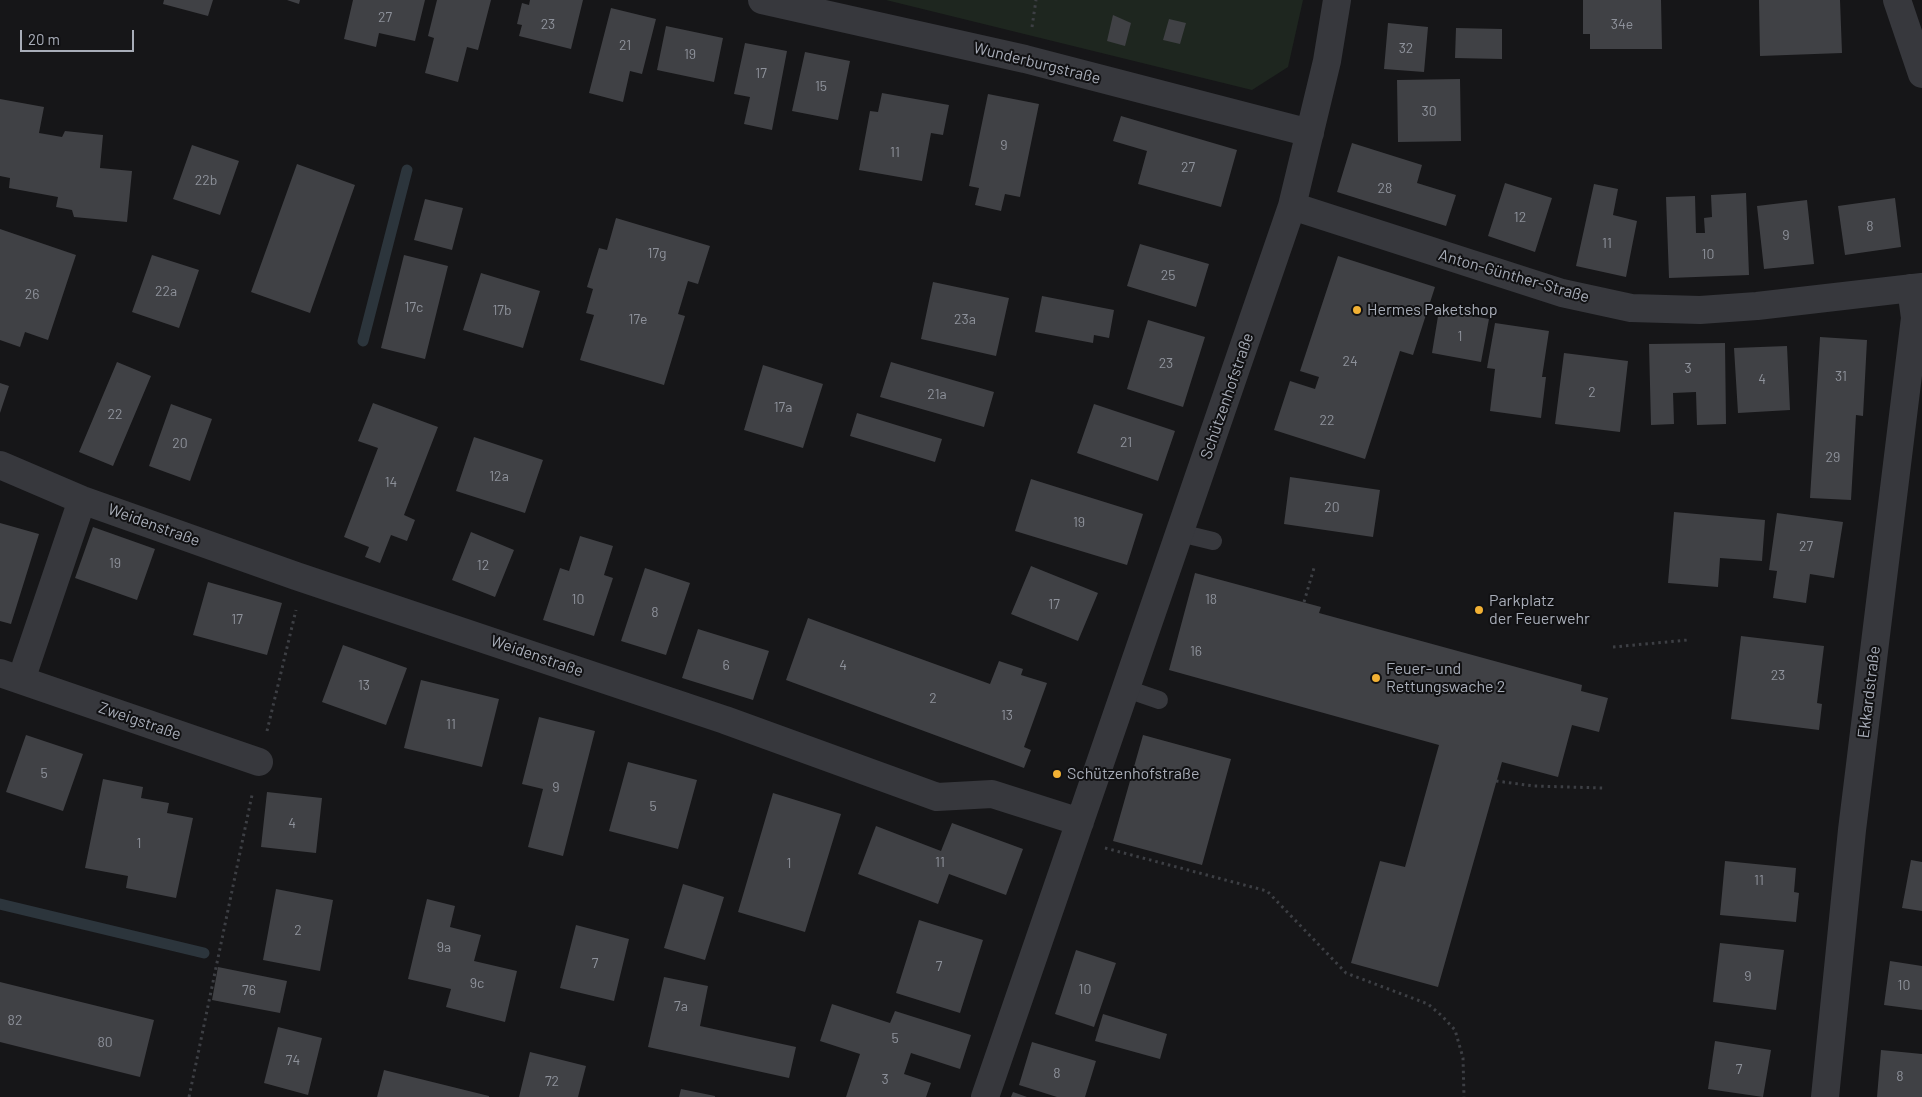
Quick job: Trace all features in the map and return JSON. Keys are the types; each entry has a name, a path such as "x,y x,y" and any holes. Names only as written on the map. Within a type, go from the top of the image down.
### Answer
{"street":[{"name":"Wunderburgstraße","path":"762,0 1026,59 1310,133"},
{"name":"Schützenhofstraße","path":"985,1097 1077,831 1124,688 1180,533 1292,206 1327,61 1337,0"},
{"path":"1897,0 1922,74"},
{"name":"Anton-Günther-Straße","path":"1292,206 1562,293 1631,308 1700,310 1757,306 1916,287"},
{"name":"Ekkardstraße","path":"1825,1097 1852,830 1915,318 1916,287"},
{"name":"Weidenstraße","path":"0,465 82,500 303,578 716,717 937,797 992,794 1077,831"},
{"name":"Zweigstraße","path":"82,500 10,677 259,762"}],"lane":[{"path":"1180,533 1212,541"},
{"path":"1124,688 1159,700"}],"path":[{"path":"1304,602 1314,568"},
{"path":"188,1097 259,762 303,578"},
{"path":"1613,647 1688,640"},
{"path":"1496,781 1534,786 1604,788"},
{"path":"1077,831 1267,891 1346,973 1428,1004 1442,1016 1455,1030 1463,1058 1464,1097"}],"shaded area":[{"path":"886,0 1303,0 1288,67 1252,90"}],"building":[{"path":"164,0 213,0 208,16 163,4"},
{"path":"287,0 300,0 299,4"},
{"path":"353,0 425,0 415,41 379,33 376,47 344,39"},
{"path":"437,0 491,0 478,50 467,47 458,82 425,73 434,38 428,36"},
{"path":"530,0 583,0 571,49 519,36 522,25 517,24 522,3 529,5"},
{"path":"1583,0 1661,0 1662,49 1590,49 1590,34 1583,34"},
{"path":"1759,0 1840,0 1842,53 1760,56"},
{"path":"611,8 656,19 642,74 630,71 623,102 589,93"},
{"path":"1113,15 1131,23 1125,46 1107,41"},
{"path":"1169,19 1186,23 1180,44 1163,40"},
{"path":"1388,23 1428,27 1424,72 1384,69"},
{"path":"666,26 723,38 714,82 657,70"},
{"path":"1456,28 1502,29 1502,59 1455,58"},
{"path":"745,43 787,51 772,130 744,124 750,97 734,94"},
{"path":"805,52 850,61 838,120 792,111"},
{"path":"1460,79 1461,141 1398,142 1397,80"},
{"path":"882,93 949,105 943,135 931,133 922,181 859,170 870,111 878,112"},
{"path":"988,94 1039,104 1020,197 1005,194 1001,211 975,205 979,188 969,186"},
{"path":"0,99 44,107 39,133 62,137 65,131 103,135 100,168 132,171 127,222 74,217 72,210 56,207 58,197 9,188 10,178 0,176"},
{"path":"1121,116 1237,150 1221,207 1138,184 1147,151 1113,141"},
{"path":"1352,143 1422,165 1417,183 1456,195 1446,226 1337,192"},
{"path":"192,145 239,161 220,215 173,199"},
{"path":"297,164 355,185 310,313 251,292"},
{"path":"1505,183 1552,198 1535,252 1488,236"},
{"path":"1594,184 1618,189 1613,215 1637,221 1626,277 1576,266"},
{"path":"1746,193 1749,275 1669,278 1666,197 1695,196 1696,233 1705,233 1704,218 1712,217 1711,195"},
{"path":"1895,198 1901,247 1845,255 1838,206"},
{"path":"425,199 463,208 452,250 414,240"},
{"path":"1807,200 1814,264 1764,269 1757,206"},
{"path":"616,218 710,246 698,284 688,281 678,314 685,316 664,385 580,360 594,315 586,313 593,289 587,287 599,248 607,250"},
{"path":"0,229 76,255 48,340 25,332 20,347 0,340"},
{"path":"1140,244 1209,264 1196,307 1127,286"},
{"path":"152,255 199,270 179,328 132,312"},
{"path":"404,255 448,266 425,359 381,348"},
{"path":"1338,256 1435,287 1413,355 1400,351 1365,459 1274,430 1290,381 1315,389 1319,377 1300,371"},
{"path":"481,273 540,291 523,348 463,330"},
{"path":"933,282 1009,298 996,356 921,339"},
{"path":"1042,296 1114,310 1109,338 1094,335 1093,343 1035,332"},
{"path":"1439,310 1489,319 1481,362 1432,353"},
{"path":"1148,320 1205,337 1183,407 1127,389"},
{"path":"1495,323 1549,331 1542,377 1546,377 1541,418 1490,411 1495,369 1487,368"},
{"path":"1820,337 1867,340 1863,416 1856,415 1851,500 1810,498"},
{"path":"1725,343 1726,424 1697,425 1696,392 1673,393 1674,424 1651,425 1649,344"},
{"path":"1787,346 1790,410 1738,413 1734,348"},
{"path":"1564,353 1628,361 1620,432 1555,424"},
{"path":"117,362 151,376 113,466 79,452"},
{"path":"891,362 994,392 984,427 880,397"},
{"path":"763,365 823,384 803,448 744,430"},
{"path":"0,383 9,386 0,413"},
{"path":"373,403 438,427 404,515 415,520 407,541 391,535 380,563 365,557 369,547 344,537 378,448 358,441"},
{"path":"171,404 212,419 190,481 149,466"},
{"path":"1094,404 1175,431 1158,481 1077,453"},
{"path":"857,413 942,439 935,462 850,436"},
{"path":"474,437 543,460 525,513 456,491"},
{"path":"1290,477 1380,490 1373,537 1284,524"},
{"path":"1031,479 1143,514 1127,565 1015,531"},
{"path":"1674,512 1765,520 1762,561 1720,558 1718,587 1668,583"},
{"path":"1777,513 1843,522 1834,578 1810,574 1806,603 1773,598 1777,571 1769,570"},
{"path":"0,523 39,534 11,624 0,621"},
{"path":"93,527 155,549 137,600 75,578"},
{"path":"471,532 514,550 495,597 452,580"},
{"path":"580,536 613,546 604,575 613,578 594,636 543,620 560,568 569,571"},
{"path":"1031,566 1098,593 1078,641 1011,614"},
{"path":"645,568 690,583 666,655 621,641"},
{"name":"Feuer- und Rettungswache 2","path":"1195,573 1321,607 1319,613 1582,685 1581,691 1608,698 1599,732 1572,725 1558,777 1502,762 1438,987 1351,963 1380,861 1405,867 1439,745 1169,670"},
{"path":"208,582 282,603 267,655 193,635"},
{"path":"808,618 990,684 999,661 1023,669 1021,675 1047,683 1024,747 1031,750 1024,768 786,680"},
{"path":"698,629 769,651 753,700 682,678"},
{"path":"1741,636 1824,646 1817,703 1822,704 1819,730 1731,719"},
{"path":"343,645 407,668 386,725 322,702"},
{"path":"421,680 499,699 482,767 404,748"},
{"path":"539,717 595,731 563,856 528,847 543,789 522,784"},
{"path":"26,735 83,754 63,811 6,792"},
{"path":"1143,735 1231,759 1202,865 1113,841"},
{"path":"628,762 697,780 678,849 609,831"},
{"path":"103,779 143,787 141,798 169,803 167,813 193,818 176,898 126,888 128,876 85,868"},
{"path":"267,792 322,798 316,853 261,847"},
{"path":"773,793 841,814 805,932 738,912"},
{"path":"952,823 1023,849 1006,895 949,874 938,904 858,874 876,826 941,851"},
{"path":"1911,860 1922,862 1922,911 1902,908"},
{"path":"1725,861 1796,868 1794,892 1799,893 1796,922 1720,915"},
{"path":"683,884 724,897 705,960 664,948"},
{"path":"276,889 333,900 320,971 263,960"},
{"path":"427,899 455,906 450,927 481,935 474,961 517,971 505,1022 446,1007 451,989 408,979"},
{"path":"919,920 983,940 960,1013 896,993"},
{"path":"576,925 629,939 614,1001 560,988"},
{"path":"1720,943 1784,950 1776,1010 1713,1002"},
{"path":"1076,950 1116,963 1094,1027 1055,1014"},
{"path":"1890,961 1922,966 1922,1010 1884,1005"},
{"path":"218,967 287,981 280,1013 212,1000"},
{"path":"664,977 708,986 700,1026 796,1047 789,1078 648,1047"},
{"path":"0,982 154,1020 140,1077 0,1042"},
{"path":"832,1004 890,1023 895,1011 971,1035 960,1069 911,1053 904,1074 931,1083 926,1097 846,1097 860,1054 820,1041"},
{"path":"1103,1014 1167,1034 1160,1059 1095,1041"},
{"path":"278,1027 322,1038 308,1095 264,1083"},
{"path":"1715,1041 1771,1050 1763,1097 1708,1089"},
{"path":"1032,1042 1096,1061 1085,1097 1057,1097 1019,1085"},
{"path":"1881,1050 1922,1054 1922,1097 1877,1097"},
{"path":"530,1052 586,1066 578,1097 519,1097"},
{"path":"384,1070 489,1096 489,1097 377,1097"},
{"path":"681,1089 715,1096 715,1097 679,1097"},
{"path":"1013,1092 1027,1097 1011,1097"}],"waterway":[{"path":"363,341 407,170"},
{"path":"0,904 204,953"}],"place":[{"name":"Hermes Paketshop","path":"1357,310"},
{"name":"Parkplatz der Feuerwehr","path":"1479,610"},
{"name":"Feuer- und Rettungswache 2","path":"1376,678"},
{"name":"Schützenhofstraße","path":"1057,774"}]}
